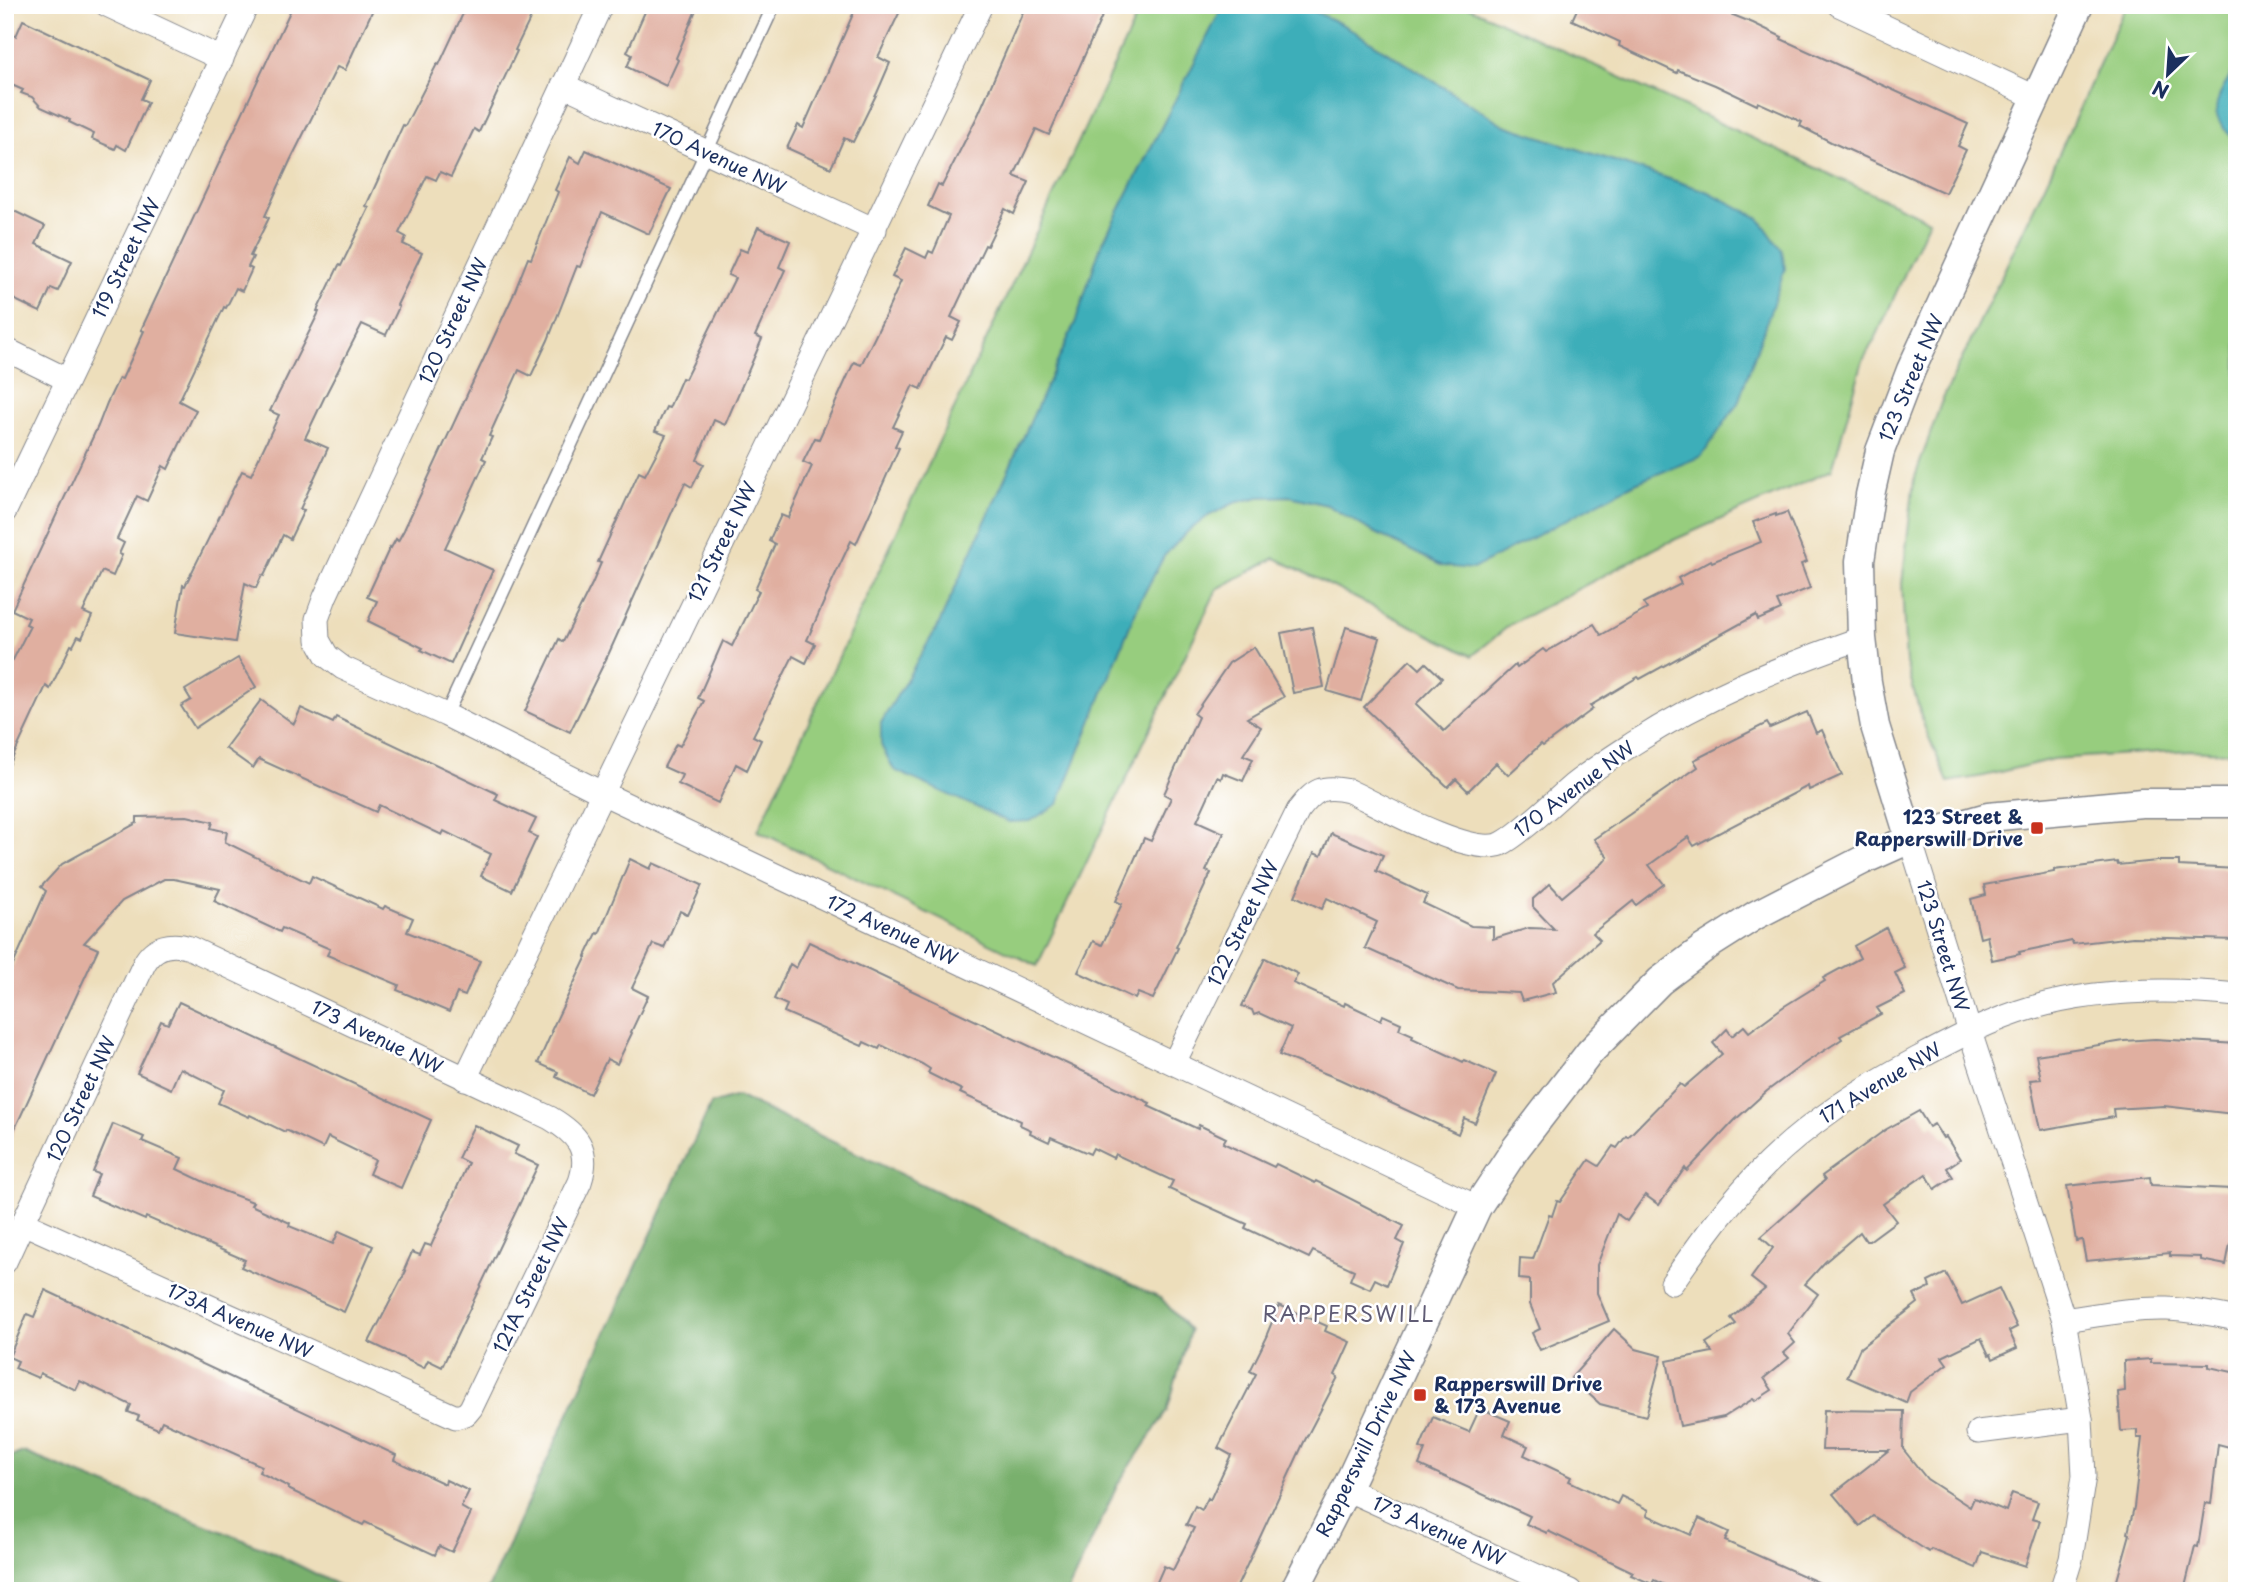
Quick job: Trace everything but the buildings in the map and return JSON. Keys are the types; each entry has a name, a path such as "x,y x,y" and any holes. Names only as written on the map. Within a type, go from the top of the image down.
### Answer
{"street":[{"path":"107,5 222,59"},
{"name":"119 Street NW","path":"5,511 247,5"},
{"name":"120 Street NW","path":"318,640 317,619 325,597 601,5"},
{"name":"121 Street NW","path":"465,1079 600,792 875,230 981,5"},
{"path":"1839,5 2037,98"},
{"name":"123 Street NW","path":"2061,1591 2071,1559 2084,1476 2081,1419 2064,1320 1875,726 1861,638 1860,561 1880,451 1911,370 2080,5"},
{"name":"170 Avenue NW","path":"563,85 875,230"},
{"path":"5,349 66,379"},
{"name":"170 Avenue NW","path":"1320,789 1333,787 1349,791 1460,842 1482,846 1499,845 1576,783 1687,711 1737,686 1861,638"},
{"name":"172 Avenue NW","path":"318,640 327,656 343,668 1477,1207"},
{"name":"122 Street NW","path":"1174,1063 1298,811 1309,796 1320,789"},
{"name":"Rapperswill Drive NW","path":"1294,1591 1346,1489 1477,1207 1516,1148 1582,1061 1660,981 1703,948 1756,915 1910,839 1988,817 2142,803 2237,803"},
{"name":"173 Avenue NW","path":"167,945 179,944 190,948 550,1118 565,1127 580,1142"},
{"name":"120 Street NW","path":"5,1262 148,956 167,945"},
{"name":"171 Avenue NW","path":"1672,1283 1704,1236 1733,1201 1767,1164 1803,1131 1895,1070 1970,1031 2034,1007 2130,991 2193,990 2237,995"},
{"name":"121A Street NW","path":"456,1417 466,1414 471,1408 580,1182 584,1169 580,1142"},
{"name":"173A Avenue NW","path":"23,1223 456,1417"},
{"path":"2064,1320 2138,1310 2168,1309 2199,1311 2237,1319"},
{"path":"1978,1432 2081,1419"},
{"name":"173 Avenue NW","path":"1346,1489 1570,1591"}],"lane":[{"path":"446,715 774,5"}],"green space":[{"path":"1142,5 1226,5 1100,248 1076,321 938,626 881,723 1058,803 1139,603 1164,556 1187,532 1208,516 1234,503 1259,497 1290,496 1327,505 1442,566 1570,516 1635,483 1702,455 1709,192 1504,125 1347,27 1301,5 1464,5 1929,220 1863,360 1832,470 1658,547 1511,624 1472,656 1275,558 1217,589 1037,966 758,831"},
{"path":"2126,5 2237,5 2237,753 2191,750 2053,759 1948,782 1924,726 1906,663 1902,584 1914,480 1941,403 2049,176"},
{"path":"737,1096 1162,1299 1190,1331 1167,1411 1118,1484 1068,1591 487,1591 711,1104"},
{"path":"23,1452 266,1549 350,1591 5,1591 5,1459"}],"water":[{"path":"1301,5 1347,27 1504,125 1709,192 1759,218 1782,251 1785,269 1738,403 1702,456 1635,483 1473,569 1442,566 1327,505 1290,496 1259,497 1234,503 1208,516 1187,532 1164,556 1139,603 1058,804 1030,821 1009,822 894,770 881,745 881,723 938,626 1076,321 1100,248 1223,6"},
{"path":"2237,64 2237,141 2219,122 2216,113 2220,96"}],"place":[{"name":"123 Street & Rapperswill Drive","path":"2037,828"},
{"name":"Rapperswill Drive & 173 Avenue","path":"1420,1395"}],"district":[{"name":"RAPPERSWILL","path":"1349,1315"}]}
